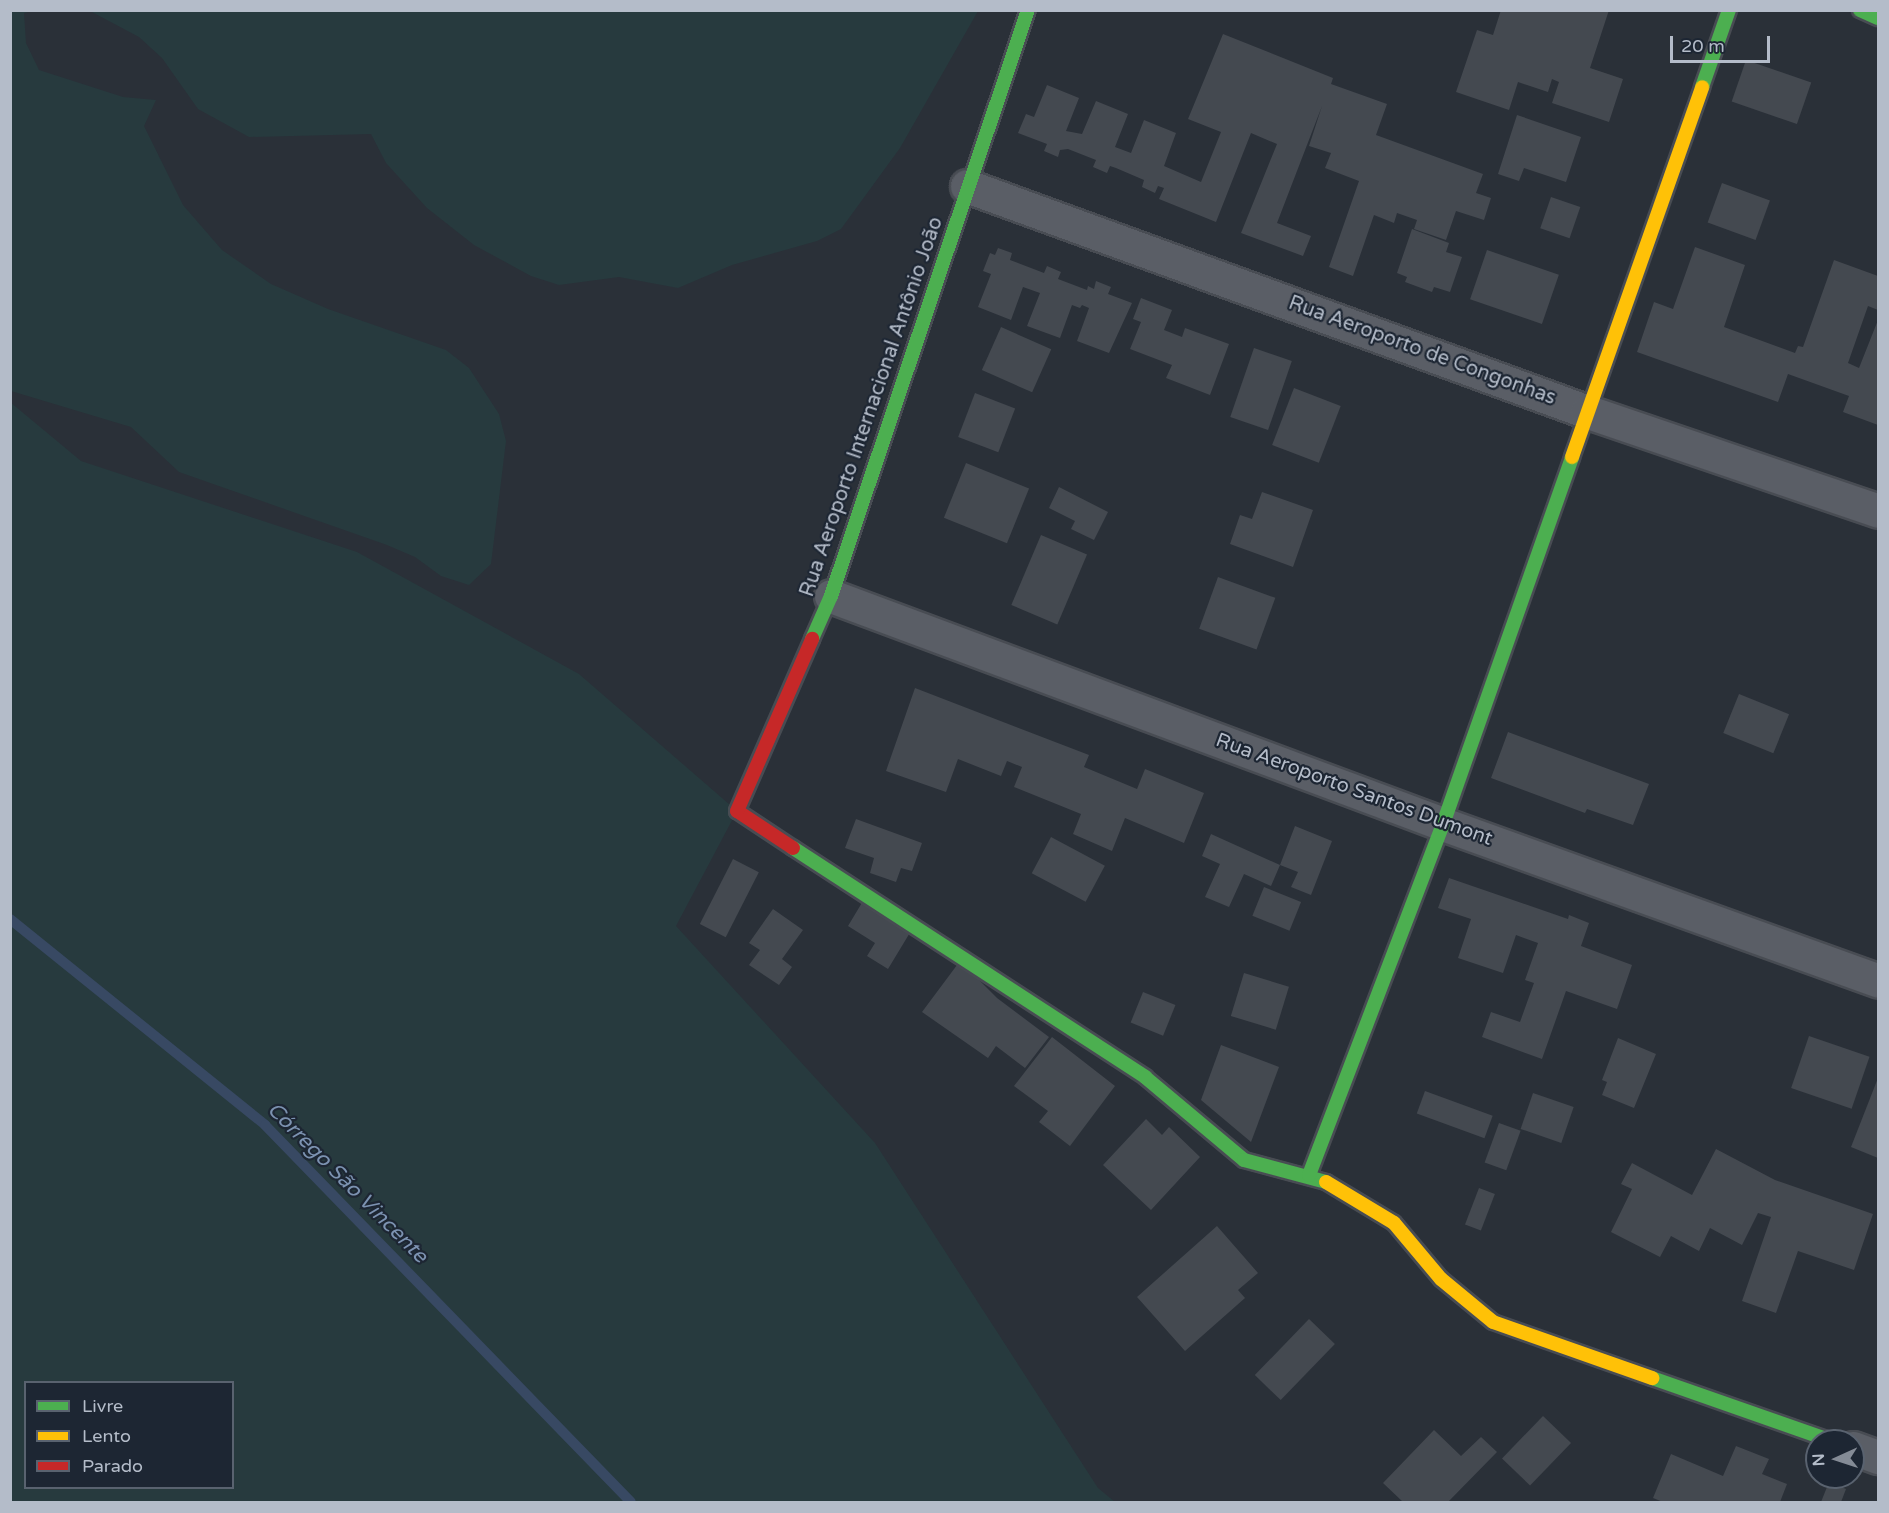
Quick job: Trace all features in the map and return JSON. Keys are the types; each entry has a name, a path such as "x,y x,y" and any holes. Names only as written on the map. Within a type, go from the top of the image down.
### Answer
{"street":[{"name":"Rua Aeroporto Internacional Antônio João","path":"1028,10 831,596 737,811 1145,1077 1244,1160 1309,1175"},
{"path":"1729,10 1443,824 1309,1175 1342,1189 1394,1223 1441,1279 1494,1322 1805,1431"},
{"path":"1860,10 1878,18"},
{"name":"Rua Aeroporto de Congonhas","path":"967,186 1588,412 1878,512"},
{"name":"Rua Aeroporto Santos Dumont","path":"831,596 1443,824 1878,981"}],"green space":[{"path":"11,10 32,11 24,13 26,43 39,70 123,97 156,100 144,126 183,205 222,250 271,284 328,309 446,350 469,368 499,414 506,441 491,564 469,585 441,576 415,557 387,545 179,472 131,427 11,391"},
{"path":"90,11 978,11 900,148 841,229 817,241 732,265 678,288 619,277 559,285 531,276 474,245 427,208 386,163 371,134 249,137 198,109 162,58 139,37"},
{"path":"10,402 81,461 357,552 579,674 737,811 676,926 875,1143 1098,1488 1115,1502 11,1502"}],"building":[{"path":"1501,10 1609,10 1590,68 1623,79 1609,122 1552,103 1559,82 1552,79 1548,92 1518,82 1509,110 1456,92 1477,30 1493,35"},
{"path":"1223,34 1333,78 1331,84 1387,104 1376,135 1483,174 1476,193 1491,198 1484,220 1456,211 1446,240 1414,229 1417,220 1397,213 1394,223 1374,215 1353,276 1329,267 1359,181 1325,168 1331,153 1309,146 1322,106 1277,223 1311,236 1303,256 1241,233 1277,144 1251,133 1216,222 1159,199 1164,188 1158,186 1155,193 1142,187 1144,180 1110,166 1107,173 1093,167 1096,160 1068,149 1060,150 1058,157 1044,151 1047,144 1018,133 1026,114 1034,117 1047,85 1079,98 1066,131 1082,134 1096,101 1128,114 1115,147 1131,153 1144,120 1176,133 1164,166 1201,182 1221,132 1188,119"},
{"path":"1746,60 1811,82 1797,124 1732,102"},
{"path":"1517,115 1581,137 1566,182 1524,168 1519,181 1498,174"},
{"path":"1722,183 1770,200 1756,240 1708,222"},
{"path":"1551,197 1580,207 1570,238 1540,228"},
{"path":"1412,229 1449,243 1446,252 1462,257 1450,292 1434,287 1432,292 1405,282 1407,277 1397,273"},
{"path":"1695,247 1745,265 1724,327 1795,353 1798,346 1803,347 1834,260 1878,276 1878,310 1868,306 1848,363 1859,368 1878,320 1878,425 1843,412 1849,396 1788,374 1778,402 1637,352 1654,302 1673,309"},
{"path":"998,248 1012,253 1010,260 1044,273 1047,266 1061,272 1058,279 1087,290 1088,286 1094,289 1096,281 1111,287 1108,294 1132,303 1109,353 1077,341 1089,308 1082,305 1080,308 1072,305 1060,338 1027,326 1040,293 1023,287 1011,320 978,307 991,274 983,271 990,253 995,255"},
{"path":"1487,250 1559,275 1542,324 1470,299"},
{"path":"1141,298 1172,310 1164,330 1182,337 1185,328 1229,344 1210,395 1166,378 1172,365 1130,349 1141,322 1133,319"},
{"path":"1001,327 1051,349 1032,392 982,370"},
{"path":"1254,348 1292,361 1268,430 1230,417"},
{"path":"1294,388 1341,406 1319,463 1272,445"},
{"path":"975,393 1015,408 998,452 958,437"},
{"path":"966,463 1029,488 1007,543 944,518"},
{"path":"1059,487 1108,512 1094,540 1071,529 1075,521 1049,508"},
{"path":"1262,492 1313,510 1293,567 1230,544 1240,515 1252,519"},
{"path":"1041,535 1087,555 1057,624 1011,605"},
{"path":"1218,577 1275,598 1257,650 1199,629"},
{"path":"915,688 1089,755 1084,767 1137,789 1145,769 1204,793 1184,843 1125,818 1112,851 1073,834 1081,814 1014,787 1022,767 1007,761 1001,776 958,759 946,792 886,771"},
{"path":"1739,694 1789,714 1773,753 1723,733"},
{"path":"1508,732 1649,784 1633,825 1587,809 1585,813 1491,778"},
{"path":"856,819 922,843 912,871 901,868 896,882 870,873 874,858 845,848"},
{"path":"1295,826 1332,841 1311,895 1291,887 1298,872 1280,865"},
{"path":"1211,834 1280,865 1271,886 1244,874 1229,907 1205,897 1220,864 1202,856"},
{"path":"1051,837 1105,866 1086,902 1032,873"},
{"path":"733,859 759,872 726,937 700,924"},
{"path":"1449,878 1568,919 1569,915 1589,923 1581,946 1632,965 1617,1009 1566,991 1542,1059 1482,1037 1491,1012 1520,1022 1534,983 1525,980 1538,943 1516,935 1503,973 1458,958 1471,919 1438,908"},
{"path":"1264,887 1301,902 1289,931 1252,916"},
{"path":"866,896 914,926 888,969 867,956 875,943 848,926"},
{"path":"773,909 803,930 782,959 792,967 779,985 749,965 760,950 749,943"},
{"path":"960,961 997,998 1049,1037 1025,1068 996,1046 988,1058 922,1012"},
{"path":"1244,973 1289,987 1276,1030 1231,1016"},
{"path":"1143,992 1175,1005 1163,1036 1131,1023"},
{"path":"1809,1036 1870,1057 1852,1109 1791,1088"},
{"path":"1052,1037 1115,1086 1070,1146 1039,1122 1048,1111 1014,1086"},
{"path":"1618,1038 1656,1054 1634,1108 1602,1095 1607,1082 1602,1080"},
{"path":"1221,1045 1279,1067 1251,1142 1201,1100"},
{"path":"1878,1078 1878,1158 1851,1147"},
{"path":"1425,1091 1493,1116 1484,1138 1417,1114"},
{"path":"1533,1093 1574,1107 1561,1143 1521,1129"},
{"path":"1146,1119 1162,1135 1169,1127 1200,1157 1151,1210 1103,1165"},
{"path":"1499,1123 1521,1131 1506,1170 1485,1162"},
{"path":"1716,1149 1775,1180 1873,1214 1854,1270 1798,1251 1776,1313 1742,1301 1771,1217 1758,1213 1742,1245 1710,1228 1699,1251 1671,1236 1660,1257 1611,1232 1632,1189 1621,1184 1632,1163 1692,1195"},
{"path":"1479,1188 1495,1194 1481,1231 1465,1224"},
{"path":"1217,1226 1258,1273 1238,1290 1245,1298 1185,1351 1137,1297"},
{"path":"1309,1319 1335,1344 1281,1400 1255,1375"},
{"path":"1543,1416 1571,1443 1530,1486 1502,1458"},
{"path":"1434,1430 1461,1456 1481,1437 1497,1452 1448,1502 1403,1502 1383,1483"},
{"path":"1736,1446 1769,1459 1762,1474 1787,1484 1780,1502 1663,1502 1653,1498 1671,1454 1723,1476"},
{"path":"1826,1489 1846,1489 1841,1502 1821,1502"}],"waterway":[{"name":"Córrego São Vincente","path":"10,919 265,1125 631,1502"}],"traffic: fast":[{"path":"812,639 831,596 1028,10"},
{"path":"1702,87 1729,10"},
{"path":"1860,10 1878,18"},
{"path":"1309,1175 1443,824 1572,457"},
{"path":"793,848 1145,1077 1244,1160 1326,1182"},
{"path":"1652,1378 1805,1432"}],"traffic: slow":[{"path":"1572,457 1702,87"},
{"path":"1326,1182 1394,1223 1441,1279 1493,1322 1652,1378"}],"traffic: jam":[{"path":"793,848 737,811 812,639"}]}
